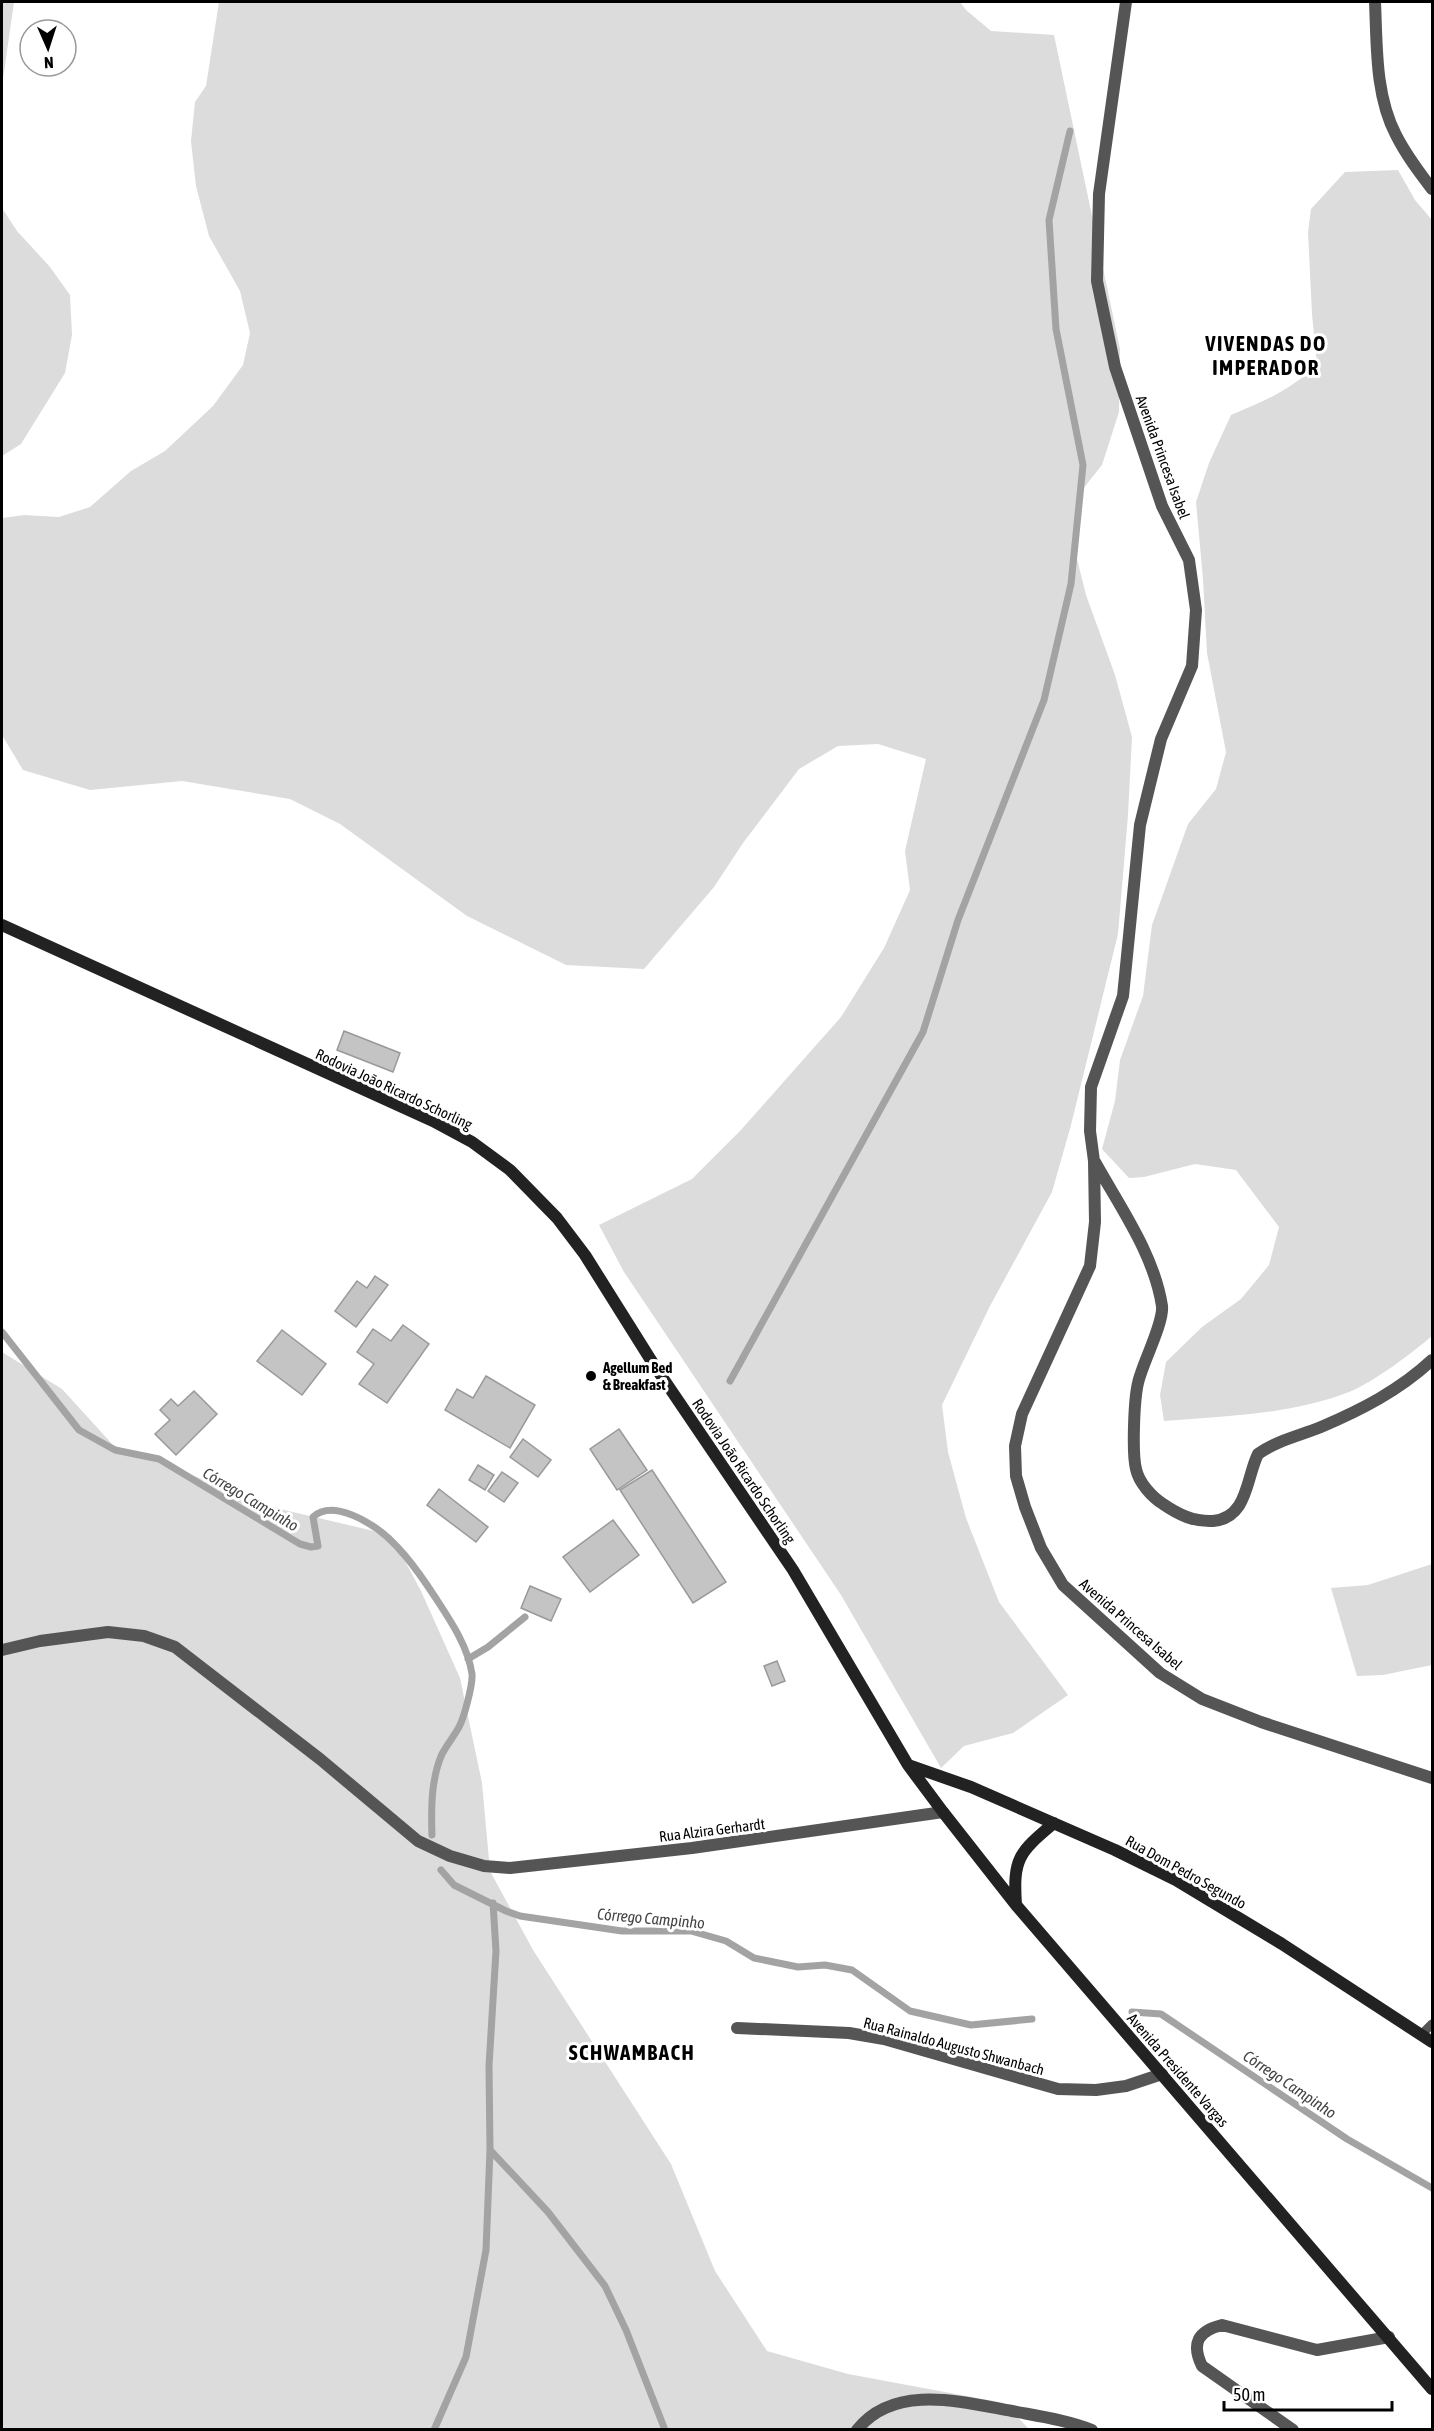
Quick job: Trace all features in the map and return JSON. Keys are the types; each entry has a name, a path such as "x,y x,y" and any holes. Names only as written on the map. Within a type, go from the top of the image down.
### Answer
{"main road":[{"name":"Rodovia João Ricardo Schorling","path":"2,925 433,1121 472,1142 510,1170 558,1218 585,1255 654,1365 793,1570 908,1765"},
{"name":"Avenida Presidente Vargas","path":"908,1765 1016,1905 1432,2389"},
{"name":"Rua Dom Pedro Segundo","path":"908,1765 971,1787 1176,1880 1282,1944 1427,2038"},
{"path":"1016,1905 1015,1868 1032,1842 1054,1823"}],"street":[{"name":"Avenida Princesa Isabel","path":"1126,2 1098,194 1097,280 1115,367 1162,506 1189,560 1196,610 1192,666 1161,739 1140,825 1123,996 1091,1087 1090,1131 1094,1161 1095,1222 1090,1266 1022,1414 1015,1446 1016,1476 1041,1548 1063,1585 1160,1673 1202,1700 1261,1722 1432,1778"},
{"path":"1375,2 1383,98 1395,134 1414,166 1432,189"},
{"name":"Avenida Princesa Isabel","path":"1094,1161 1152,1268 1159,1289 1162,1310 1138,1383 1135,1407 1136,1470 1152,1497 1178,1514 1201,1522 1223,1520 1239,1506 1247,1491 1258,1454 1280,1441 1320,1427 1376,1402 1432,1360"},
{"name":"Rua Alzira Gerhardt","path":"2,1650 40,1641 108,1632 144,1636 175,1647 320,1759 418,1841 450,1857 484,1866 510,1868 692,1848 943,1812"},
{"name":"Rua Rainaldo Augusto Shwanbach","path":"737,2028 849,2032 884,2039 1058,2090 1096,2090 1126,2086 1162,2074"},
{"path":"1293,2430 1202,2366 1196,2346 1200,2335 1211,2327 1222,2325 1317,2350 1389,2337"},
{"path":"857,2430 867,2417 904,2402 939,2398 1056,2419 1092,2430"}],"lane":[{"path":"1427,2038 1432,2024"}],"shaded area":[{"path":"2,2 14,2 2,86"},
{"path":"219,2 960,2 991,31 1054,35 1120,349 1119,412 1102,465 1078,495 1076,555 1086,595 1115,675 1132,737 1128,815 1118,934 1071,1125 1052,1192 990,1306 942,1405 948,1452 966,1518 999,1602 1068,1695 1013,1733 964,1746 941,1768 841,1595 624,1272 599,1225 692,1179 740,1131 841,1017 884,948 910,890 905,851 926,759 878,744 838,746 799,769 743,843 714,887 644,969 566,965 467,916 340,824 290,799 182,781 90,790 23,770 2,735 2,518 24,515 59,517 90,507 131,471 165,451 213,406 243,365 250,333 240,291 209,236 196,186 191,141 195,102 206,86"},
{"path":"1398,170 1415,200 1432,220 1432,1336 1404,1359 1370,1381 1327,1400 1258,1413 1164,1421 1160,1395 1166,1362 1202,1327 1241,1299 1269,1265 1279,1227 1236,1170 1195,1164 1144,1177 1129,1178 1102,1149 1115,1101 1120,1060 1143,996 1152,925 1188,824 1216,789 1226,752 1207,653 1196,502 1209,463 1231,415 1277,394 1317,365 1308,232 1311,209 1345,172"},
{"path":"2,208 17,231 50,267 70,295 72,335 65,373 21,444 2,456"},
{"path":"2,1352 62,1389 113,1445 280,1509 391,1535 421,1591 460,1678 482,1783 490,1871 533,1950 671,2164 715,2271 767,2351 848,2374 1004,2403 1029,2429 2,2429"},
{"path":"1432,1564 1432,1665 1383,1675 1357,1676 1331,1588 1368,1585"}],"building":[{"path":"344,1031 400,1053 393,1072 337,1050"},
{"path":"375,1276 388,1285 356,1327 335,1311 357,1281 367,1288"},
{"path":"403,1325 429,1344 387,1403 359,1384 374,1364 357,1352 373,1329 391,1341"},
{"path":"282,1330 326,1364 302,1395 257,1361"},
{"path":"486,1376 535,1405 510,1448 445,1410 457,1389 473,1398"},
{"path":"194,1391 217,1414 176,1455 155,1434 170,1420 160,1410 171,1399 178,1406"},
{"path":"619,1429 647,1470 617,1490 590,1449"},
{"path":"523,1439 551,1460 538,1477 510,1457"},
{"path":"478,1465 494,1475 485,1490 469,1480"},
{"path":"652,1470 726,1582 693,1603 620,1490"},
{"path":"502,1472 518,1483 504,1502 488,1491"},
{"path":"439,1489 488,1527 476,1542 427,1505"},
{"path":"613,1520 639,1555 590,1592 563,1557"},
{"path":"530,1586 561,1599 551,1621 521,1608"},
{"path":"777,1661 785,1681 772,1686 764,1666"}],"waterway":[{"path":"730,1381 923,1032 958,920 1044,700 1071,584 1083,465 1056,329 1049,220 1070,131"},
{"name":"Córrego Campinho","path":"2,1332 79,1430 115,1450 159,1459 300,1544 318,1546 313,1517 333,1510 348,1513 378,1529 405,1556 452,1624 467,1653 472,1674 470,1693 461,1723 438,1764 432,1805 432,1835"},
{"path":"468,1659 488,1647 525,1617"},
{"name":"Córrego Campinho","path":"441,1870 454,1885 520,1916 622,1931 691,1931 726,1941 754,1958 798,1967 825,1965 852,1970 910,2011 971,2025 1032,2019"},
{"path":"434,2430 466,2357 486,2250 490,2150 489,2066 496,1951 493,1903"},
{"name":"Córrego Campinho","path":"1132,2012 1161,2014 1347,2139 1432,2188"},
{"path":"490,2150 548,2212 605,2286 626,2330 665,2430"}],"place":[{"name":"Agellum Bed & Breakfast","path":"591,1376"}],"district":[{"name":"VIVENDAS DO IMPERADOR","path":"1266,355"},
{"name":"SCHWAMBACH","path":"632,2052"}]}
